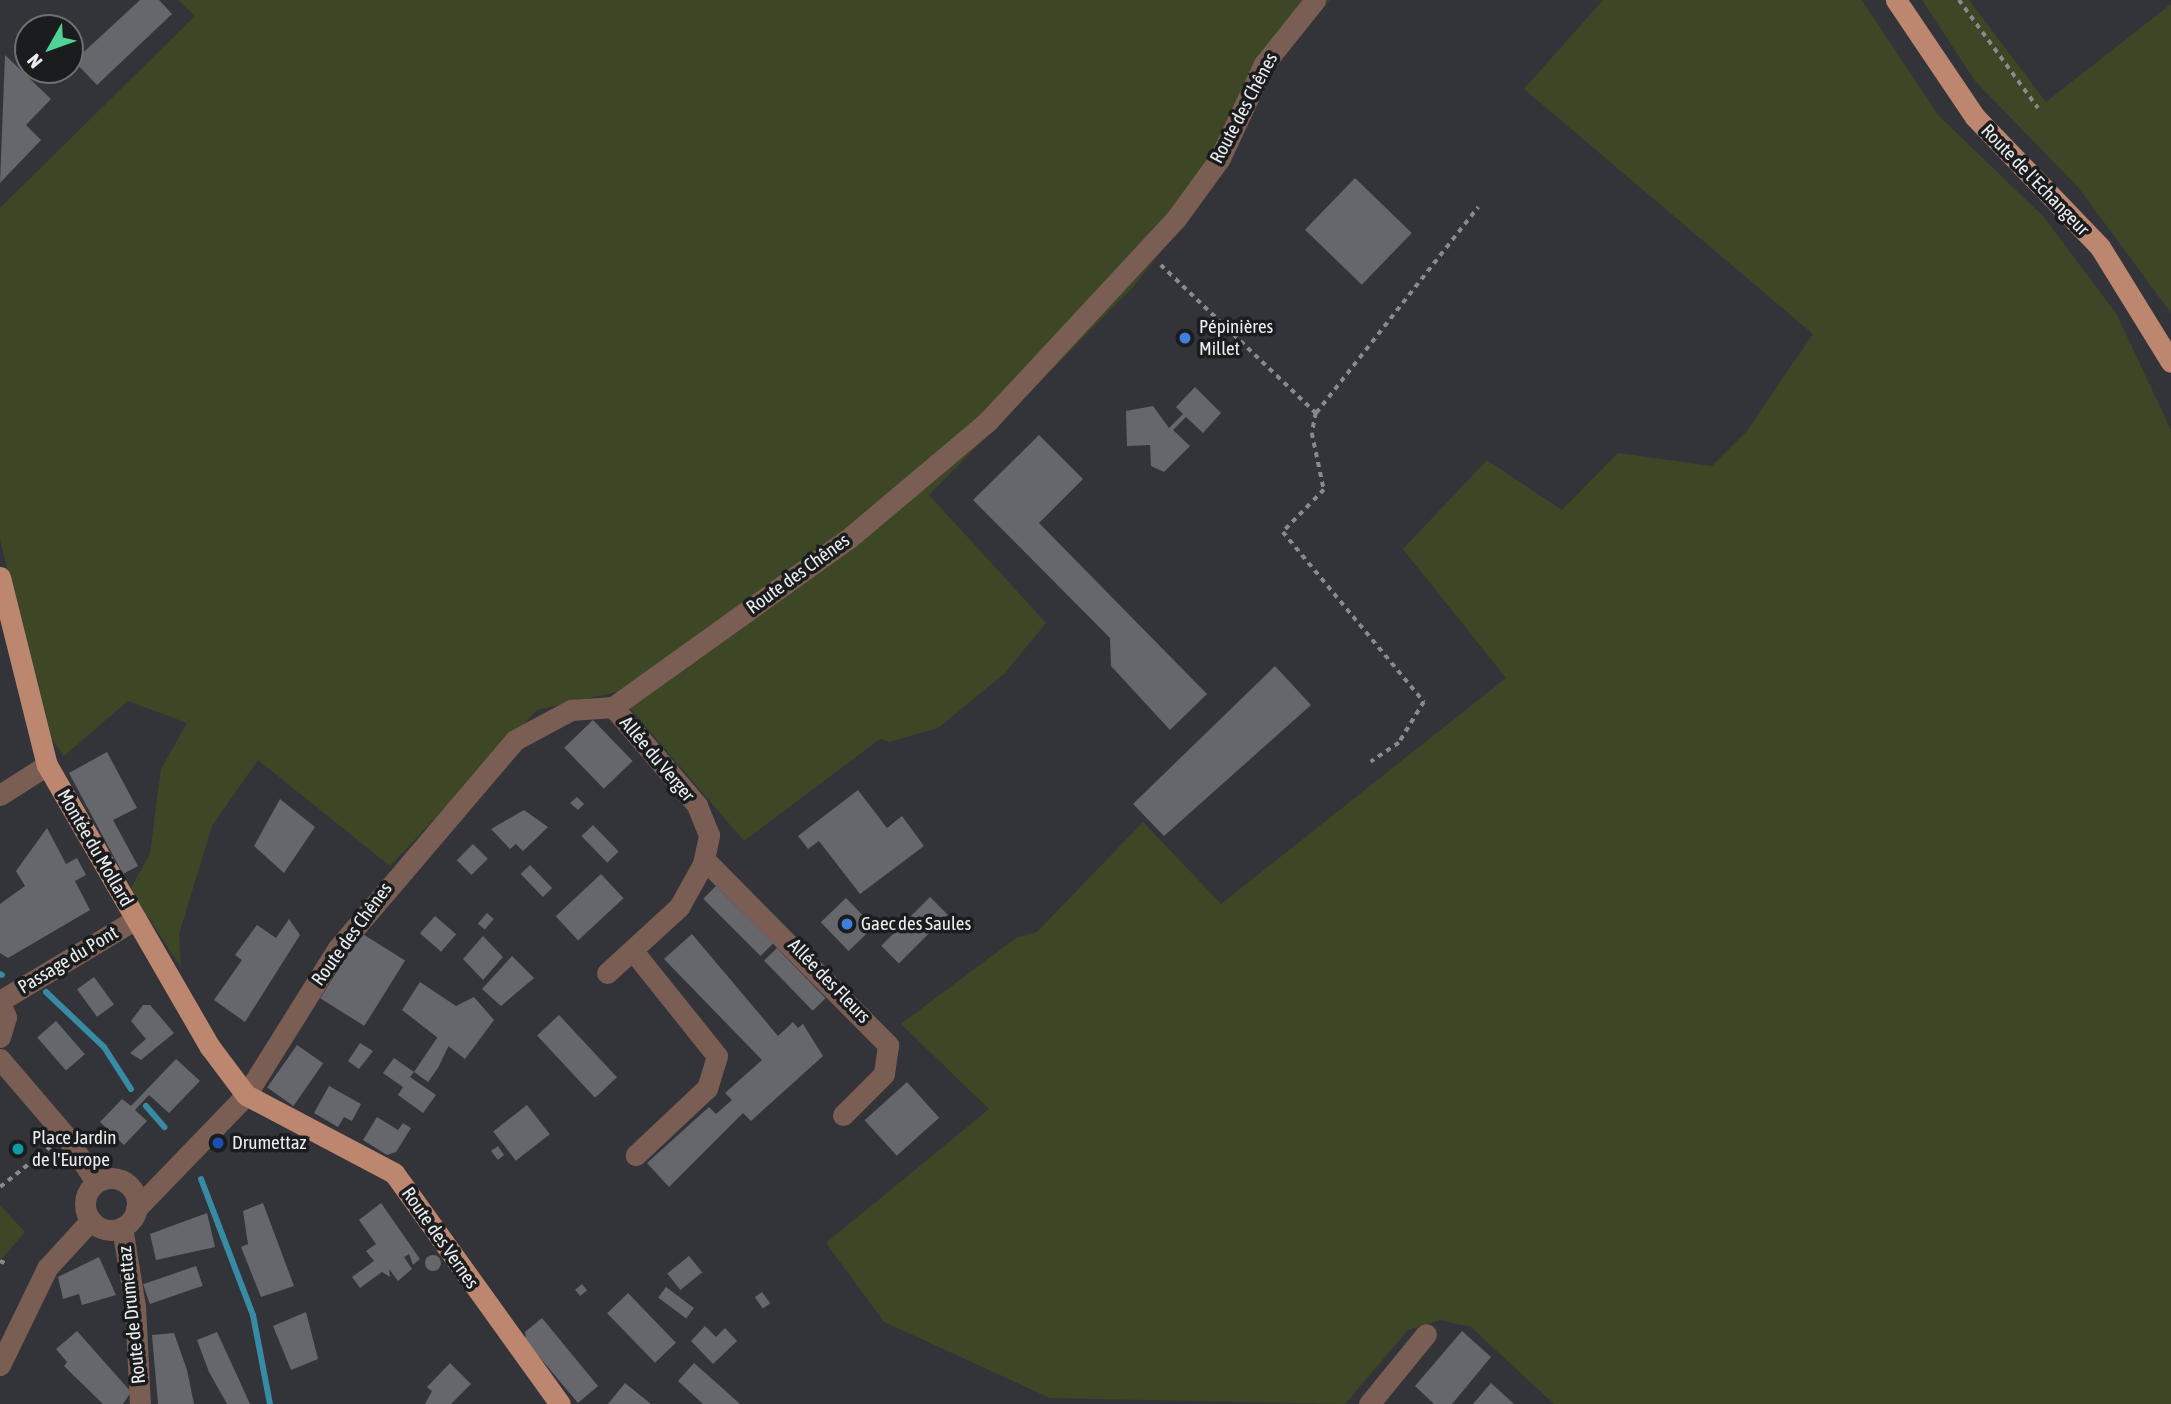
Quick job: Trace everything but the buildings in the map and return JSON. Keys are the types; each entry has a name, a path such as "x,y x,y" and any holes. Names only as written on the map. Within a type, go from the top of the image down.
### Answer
{"main road":[{"name":"Route de l'Echangeur","path":"1896,0 1975,117 2100,247 2171,362"},
{"name":"Montée du Mollard","path":"0,577 47,765 210,1047 246,1095"},
{"name":"Route des Vernes","path":"246,1095 394,1173 560,1404"}],"street":[{"name":"Route des Chênes","path":"130,1218 173,1169 246,1095 338,948 515,740 571,710 614,707 848,538 987,422 1147,252 1220,158 1264,64 1315,0"},
{"name":"Allée du Verger","path":"607,973 679,907 704,859 709,835 696,805 614,707"},
{"path":"0,795 47,765"},
{"name":"Allée des Fleurs","path":"704,859 888,1045 884,1074 843,1115"},
{"name":"Passage du Pont","path":"0,1002 136,919"},
{"path":"633,951 717,1056 707,1088 636,1155"},
{"path":"0,1002 6,1025 0,1037"},
{"path":"0,1044 6,1065 101,1180 131,1187 173,1169"},
{"path":"0,1365 47,1268 88,1215 101,1180"},
{"name":"Route de Drumettaz","path":"131,1187 130,1261 140,1404"},
{"path":"88,1215 105,1229 130,1218"},
{"path":"1369,1404 1426,1334"}],"path":[{"path":"1959,0 2038,108"},
{"path":"1371,762 1399,743 1424,702 1283,532 1324,490 1312,433 1316,412 1478,207"},
{"path":"1147,252 1316,412"},
{"path":"0,1187 65,1135"}],"green space":[{"path":"178,0 1330,0 1271,69 1224,171 1133,287 929,495 1046,623 1004,674 938,728 889,742 880,739 744,841 616,692 537,710 390,866 258,760 212,826 179,934 181,967 130,890 150,853 161,769 187,723 128,701 64,756 50,737 0,540 0,208 195,16"},
{"path":"1603,0 1862,0 1938,115 2044,217 2117,315 2171,430 2171,1404 1554,1404 1471,1327 1440,1320 1408,1330 1345,1404 1050,1398 884,1322 826,1243 989,1109 901,1024 1016,938 1037,932 1143,822 1221,904 1506,678 1403,549 1487,460 1562,510 1618,453 1712,466 1746,432 1813,334 1524,89"},
{"path":"1922,0 1969,0 2046,102 2171,4 2171,313 2078,187 1975,81"},
{"path":"0,1205 25,1232 0,1261"}],"waterway":[{"path":"46,992 104,1047 131,1089"},
{"path":"146,1106 164,1127"},
{"path":"201,1179 253,1315 270,1404"}],"place":[{"name":"Pépinières Millet","path":"1185,338"},
{"name":"Gaec des Saules","path":"847,924"},
{"name":"Drumettaz","path":"218,1143"},
{"name":"Place Jardin de l'Europe","path":"18,1149"}]}
